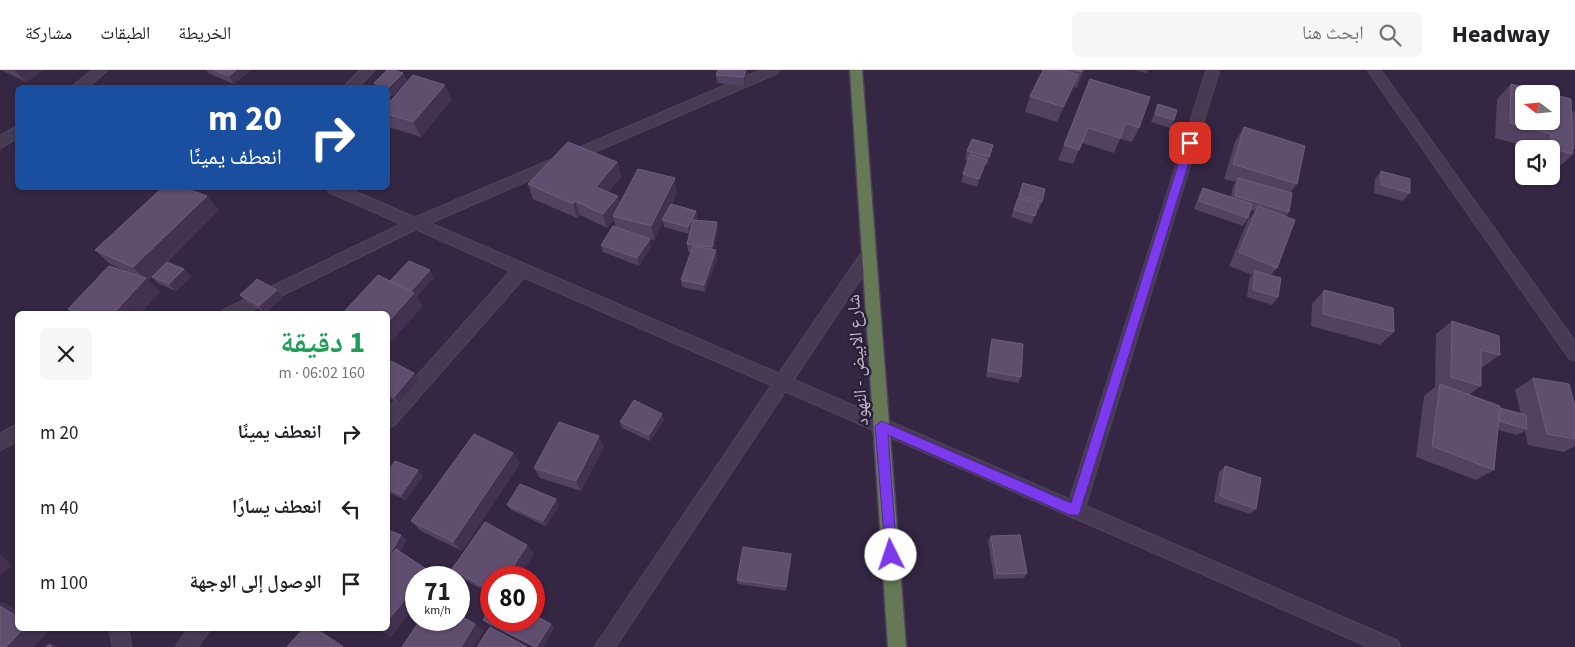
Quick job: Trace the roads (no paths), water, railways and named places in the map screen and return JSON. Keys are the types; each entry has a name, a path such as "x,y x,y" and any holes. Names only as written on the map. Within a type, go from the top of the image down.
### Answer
{"highway":[{"name":"شارع الابيض - النهود","path":"856,70 897,647"}],"street":[{"path":"81,85 101,70"},
{"path":"352,85 368,70"},
{"path":"235,311 416,223 773,70"},
{"path":"1075,510 1213,70"},
{"path":"1374,70 1575,354"},
{"path":"0,143 15,132"},
{"path":"339,190 1391,647"},
{"path":"604,647 869,254"},
{"path":"390,418 522,270"},
{"path":"0,443 15,433"},
{"path":"119,631 122,647"},
{"path":"185,647 199,631"}]}
